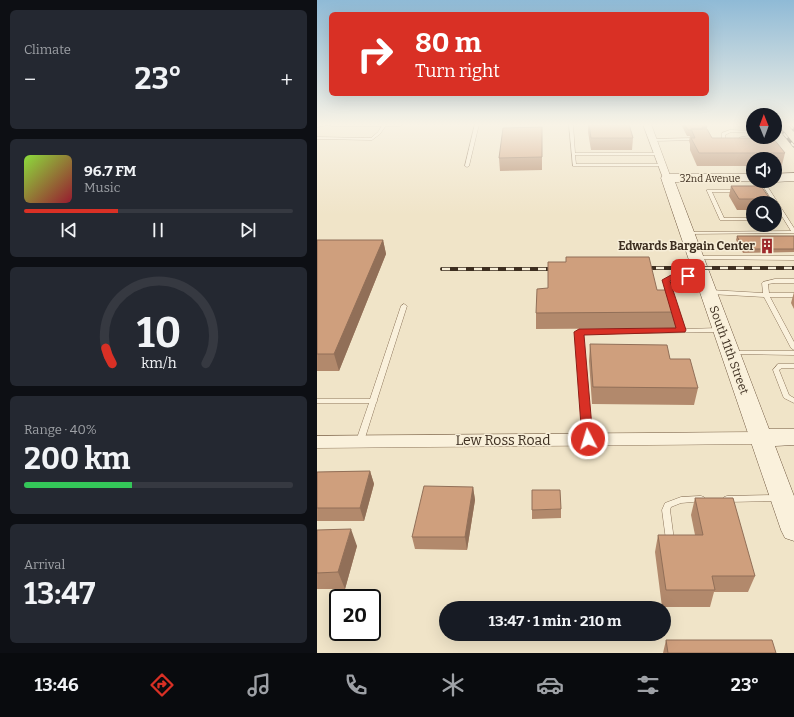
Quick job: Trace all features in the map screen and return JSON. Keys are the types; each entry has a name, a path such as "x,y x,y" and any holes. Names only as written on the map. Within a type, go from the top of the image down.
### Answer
{"street":[{"name":"South 11th Street","path":"658,154 761,438 783,494 794,530"},
{"name":"32nd Avenue","path":"664,172 746,178"},
{"path":"782,178 794,177"},
{"path":"761,438 794,438"},
{"name":"Lew Ross Road","path":"317,442 761,438"}],"lane":[{"path":"467,166 470,154"},
{"path":"573,154 574,165 664,172"},
{"path":"767,188 794,232"},
{"path":"746,191 709,191 722,219 746,219"},
{"path":"761,191 769,191"},
{"path":"786,219 794,219"},
{"path":"686,233 794,232"},
{"path":"696,258 794,258"},
{"path":"682,330 666,280 674,277 766,295 794,295"},
{"path":"794,281 775,281 765,283 766,295 794,348"},
{"path":"360,441 404,306"},
{"path":"588,439 579,332 722,330"},
{"path":"730,353 794,353"},
{"path":"794,366 780,366 777,370 786,396 794,401"},
{"path":"317,401 374,401"},
{"path":"670,540 666,510 668,505 681,500 783,494"}],"building":[{"path":"499,154 542,154 542,157 499,158"},
{"path":"731,186 762,188 768,196 746,196 746,199 739,199"},
{"name":"Edwards Bargain Center","path":"737,236 794,236 794,249 743,249"},
{"path":"317,240 383,240 334,354 317,354"},
{"path":"566,257 649,257 657,290 672,290 678,312 536,313 537,289 548,288 548,262 566,262"},
{"path":"590,344 667,345 670,359 690,359 698,388 593,387"},
{"path":"370,471 360,508 317,508 317,472"},
{"path":"424,486 473,487 465,537 412,537"},
{"path":"532,490 560,490 561,509 532,510"},
{"path":"695,498 733,498 755,576 712,576 715,590 666,590 658,535 703,535"},
{"path":"351,529 338,572 317,573 317,530"},
{"path":"671,640 772,640 776,653 668,653 666,641"}],"railway":[{"path":"640,268 794,268"},
{"path":"442,269 558,269"}],"place":[{"name":"Edwards Bargain Center","path":"767,246"}],"route":[{"path":"588,439 579,332 682,330 666,280 674,277 688,276"}]}
